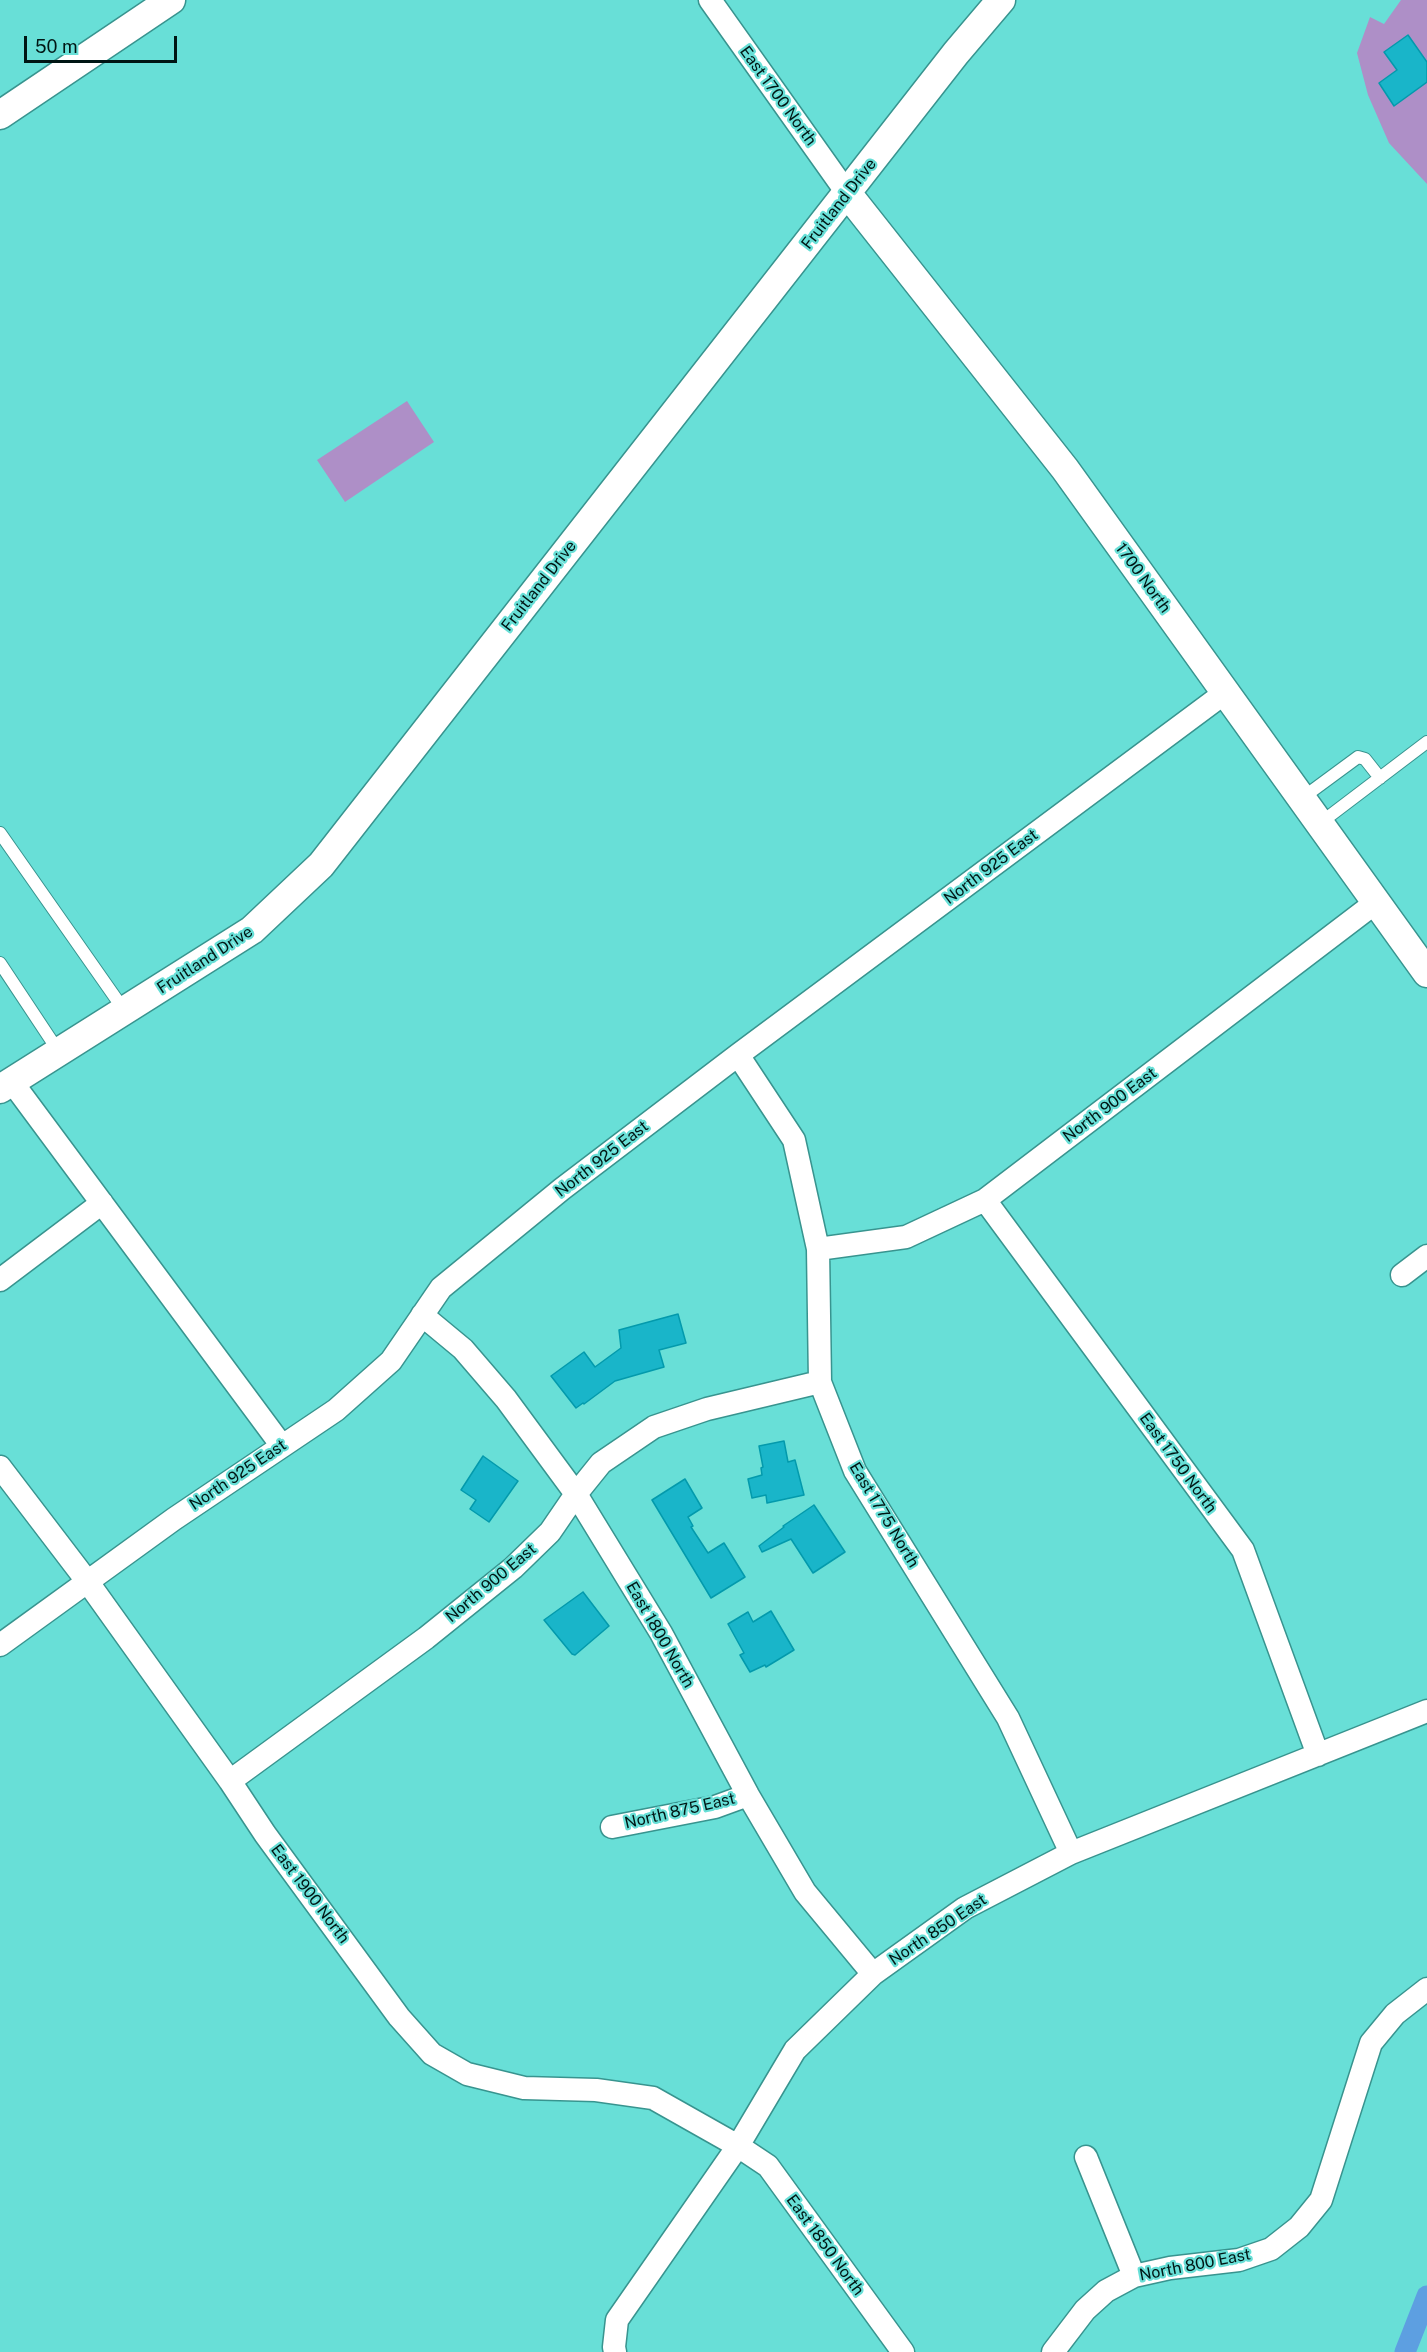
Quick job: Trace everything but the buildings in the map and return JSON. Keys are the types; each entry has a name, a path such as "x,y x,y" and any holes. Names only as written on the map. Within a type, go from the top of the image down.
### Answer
{"street":[{"path":"0,115 171,0"},
{"name":"East 1700 North","path":"710,0 847,193"},
{"name":"Fruitland Drive","path":"6,1085 252,930 321,865 956,53 1001,0"},
{"name":"1700 North","path":"847,193 1065,470 1427,973"},
{"name":"North 925 East","path":"0,1645 174,1519 336,1410 391,1361 441,1288 562,1189 738,1055 1226,692"},
{"name":"North 900 East","path":"818,1249 906,1238 985,1200 1375,903"},
{"name":"East 1775 North","path":"738,1055 794,1140 818,1249 820,1382 855,1471 1008,1718 1071,1853"},
{"path":"6,1085 102,1203 282,1446"},
{"name":"East 1750 North","path":"985,1200 1243,1550 1318,1755"},
{"path":"0,1280 102,1203"},
{"path":"1402,1275 1427,1256"},
{"name":"East 1800 North","path":"422,1316 463,1349 492,1382 576,1494 661,1633 748,1795 805,1892 873,1974"},
{"name":"North 900 East","path":"230,1781 426,1638 513,1568 550,1532 576,1494 602,1463 654,1427 707,1409 820,1382"},
{"name":"East 1900 North","path":"0,1467 87,1581 230,1781 265,1834 399,2017 432,2054 467,2074 524,2088 596,2090 653,2098 738,2146"},
{"name":"North 850 East","path":"614,2349 617,2319 738,2146 795,2050 873,1974 965,1908 1071,1853 1427,1711"},
{"name":"North 875 East","path":"612,1827 715,1807 748,1795"},
{"name":"North 800 East","path":"1053,2352 1085,2310 1106,2291 1134,2276 1170,2268 1239,2260 1271,2249 1299,2227 1321,2200 1371,2043 1395,2014 1427,1989"},
{"name":"East 1850 North","path":"738,2146 768,2166 903,2352"},
{"path":"1086,2157 1134,2276"}],"lane":[{"path":"1319,824 1427,742"},
{"path":"1301,799 1358,757 1365,759 1380,778"},
{"path":"0,833 125,1011"},
{"path":"0,963 59,1052"}],"shaded area":[{"path":"1401,0 1427,0 1427,184 1389,143 1368,95 1357,53 1370,17 1384,24"},
{"path":"407,401 434,442 345,502 317,460"}],"waterway":[{"path":"1405,2352 1427,2296"}]}
